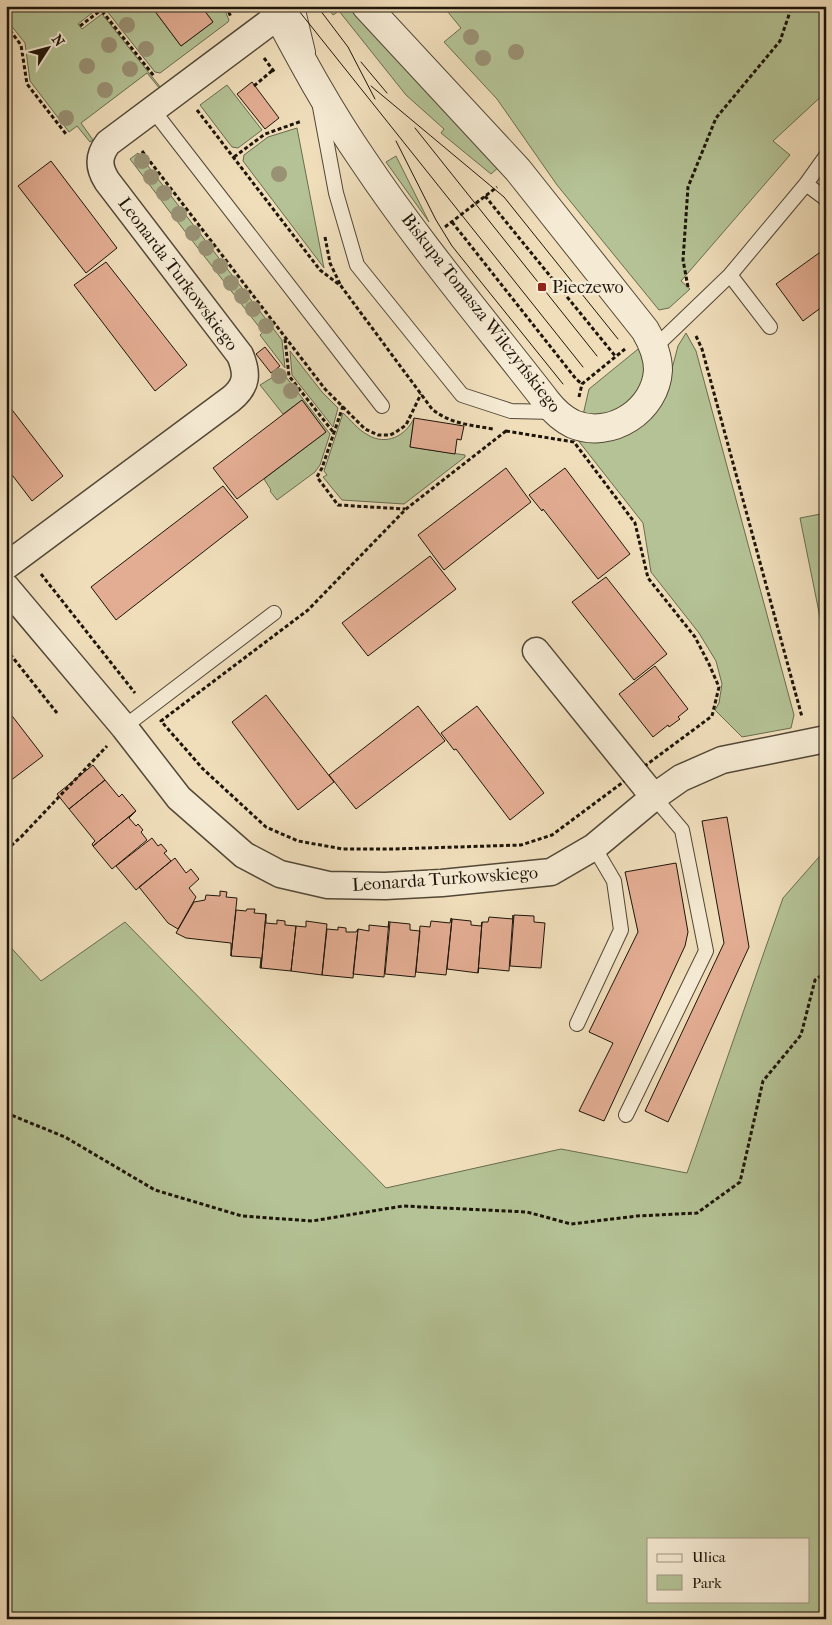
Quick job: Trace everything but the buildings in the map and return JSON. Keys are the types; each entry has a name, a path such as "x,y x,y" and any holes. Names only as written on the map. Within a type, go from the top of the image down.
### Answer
{"street":[{"name":"Biskupa Tomasza Wilczyńskiego","path":"283,9 317,88 363,161 402,214 566,407 573,424 586,427 608,427 620,424 639,411 647,402 656,382 658,369 654,348 645,330 518,170 366,6"},
{"name":"Leonarda Turkowskiego","path":"15,559 238,393 245,377 245,367 240,355 102,174 100,159 108,143 172,103 283,9"},
{"name":"Leonarda Turkowskiego","path":"6,587 124,727 179,798 244,855 280,874 328,886 442,883 551,872 594,847 654,797 681,778 722,760 817,740"},
{"path":"536,651 654,797"}],"lane":[{"path":"317,88 336,193 357,265 462,395 511,411 566,407"},
{"path":"172,103 382,406"},
{"path":"654,348 730,275 806,184 826,156"},
{"path":"806,184 826,199"},
{"path":"730,275 770,327"},
{"path":"124,727 274,613"},
{"path":"626,1115 706,951 682,830 654,797"},
{"path":"577,1024 621,930 614,881 594,847"}],"path":[{"path":"15,559 203,769 266,827 298,841 343,849 393,850 520,845 552,835 712,716 719,687 710,664 695,637 648,578 635,524 574,442 460,424 442,417 432,409 341,286 320,270 234,157 172,103 98,6"},
{"path":"691,294 688,288 683,260 688,187 716,118 780,40 792,6"},
{"path":"80,26 101,10"},
{"path":"6,26 21,45 27,84 66,134"},
{"path":"254,86 278,65"},
{"path":"234,157 265,134 302,121"},
{"path":"439,232 501,183"},
{"path":"485,196 616,357"},
{"path":"452,222 576,379 582,384"},
{"path":"684,320 698,339 702,350 817,740"},
{"path":"285,338 289,376 334,433"},
{"path":"566,407 582,384 627,347"},
{"path":"343,406 322,468 316,477 338,505 406,509"},
{"path":"161,721 308,610 406,509 506,431"},
{"path":"6,649 57,713"},
{"path":"6,850 21,837 124,727"},
{"path":"6,1113 65,1137 155,1190 242,1216 312,1221 403,1206 527,1212 571,1224 637,1216 697,1213 740,1182 762,1081 801,1035 815,980 826,972"}],"green space":[{"path":"6,6 94,6 97,9 78,24 82,29 102,14 161,88 147,73 81,123 93,140 90,142 77,126 69,132 30,81 25,43 6,19"},
{"path":"103,6 151,6 181,46 213,22 201,6 223,6 229,20 160,73 155,72"},
{"path":"326,6 353,6 500,166 491,174 441,133 444,129 406,95 339,11 333,15"},
{"path":"443,6 826,6 826,92 773,141 790,155 681,281 690,289 669,308 659,310 557,185 497,99 444,42 461,28"},
{"path":"227,85 262,130 238,148 232,147 200,105"},
{"path":"297,128 324,268 243,161 244,155 268,137"},
{"path":"138,153 282,340 285,368 260,335 263,332 130,159"},
{"path":"396,156 429,222 386,162"},
{"path":"686,333 696,351 794,715 791,728 742,737 715,710 719,703 722,684 716,661 699,633 651,572 643,523 577,439 669,380 678,346"},
{"path":"643,345 646,365 641,384 631,400 611,413 583,415 589,389"},
{"path":"290,351 322,392 338,408 333,427 292,375"},
{"path":"278,374 286,377 330,434 320,465 315,472 277,500 264,479 326,432 302,400 283,414 260,385"},
{"path":"343,413 364,433 382,440 401,434 414,418 410,447 465,455 465,457 404,504 342,500 323,477 327,475 324,471"},
{"path":"826,513 826,647 800,518"},
{"path":"826,849 826,1619 6,1619 6,942 41,981 125,922 386,1188 561,1149 687,1173 783,898"}],"tram line":[{"path":"295,6 583,367"},
{"path":"317,6 348,47 375,99"},
{"path":"361,62 387,93"},
{"path":"371,86 504,197 618,339"},
{"path":"415,128 597,356"},
{"path":"396,141 436,220 452,246 563,384"}],"place":[{"name":"Pieczewo","path":"542,287"}]}
